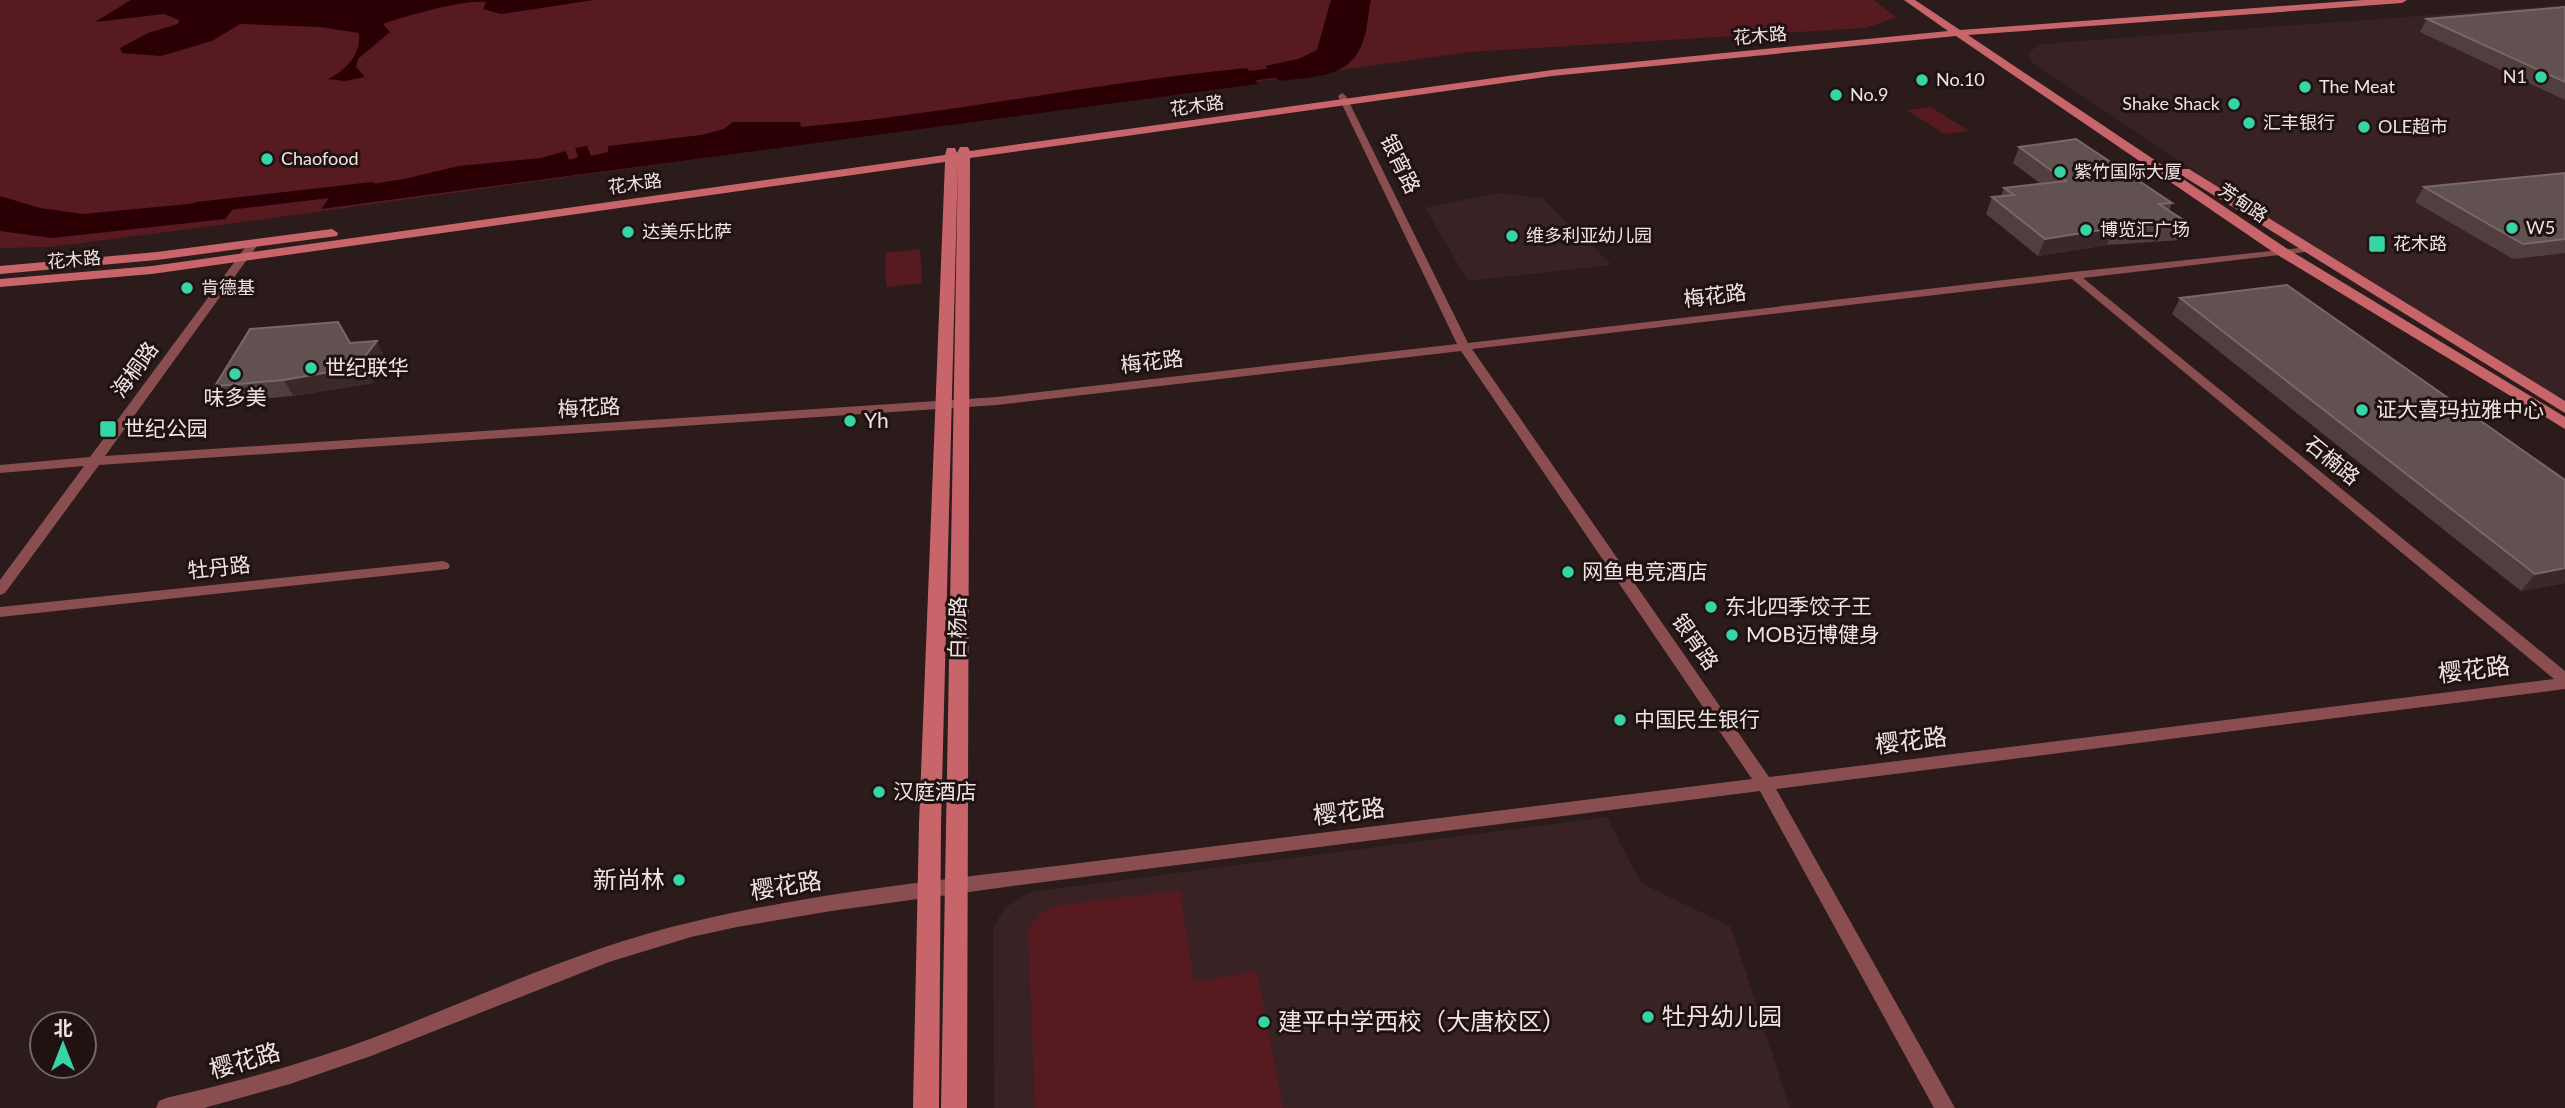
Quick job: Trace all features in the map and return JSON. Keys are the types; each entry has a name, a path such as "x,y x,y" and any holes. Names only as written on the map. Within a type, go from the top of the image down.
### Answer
{"main road":[{"name":"芳甸路","path":"1909,0 2305,249 2565,408"},
{"name":"芳甸路","path":"1921,0 1959,30 2281,251 2565,424"},
{"name":"花木路","path":"0,283 152,270 957,153 1625,64 1825,48 1959,30 2312,0"},
{"name":"花木路","path":"1959,30 2402,0"},
{"name":"花木路","path":"0,270 157,256 957,153"},
{"name":"白杨路","path":"954,1108 952,405 957,153"},
{"name":"白杨路","path":"926,1108 929,891 952,405"}],"street":[{"name":"银宵路","path":"1344,100 1464,346 1765,785 1945,1108"},
{"name":"海桐路","path":"0,590 254,243"},
{"name":"梅花路","path":"0,469 95,460 952,405 2305,249"},
{"name":"石楠路","path":"2073,275 2565,681"},
{"name":"牡丹路","path":"0,612 443,566"},
{"name":"樱花路","path":"166,1108 261,1083 362,1050 501,993 646,942 742,918 954,887 2565,681"}],"shaded area":[{"path":"0,0 1874,0 1896,17 1866,28 1470,52 221,225 51,247 0,248"},
{"path":"131,0 594,0 501,14 483,9 486,2 463,3 394,20 383,24 390,32 358,59 356,67 365,77 345,81 328,79 351,61 358,48 359,33 320,27 240,24 212,41 161,56 122,53 120,48 148,33 178,24 179,20 164,14 95,22"},
{"path":"1331,0 1371,0 1365,33 1358,51 1351,61 1331,73 1279,81 1265,66 1298,59 1317,50"},
{"path":"2565,5 2565,407 2238,200 2033,63 2028,53 2039,45 2066,42"},
{"path":"1247,68 1258,84 321,209 335,190 404,179 459,166 541,158 566,151 569,160 578,157 575,148 587,146 591,156 608,152 608,146 701,135 724,129 733,122 800,122 801,127"},
{"path":"1931,107 1969,131 1944,134 1907,110"},
{"name":"维多利亚幼儿园","path":"1496,193 1542,198 1612,265 1468,281 1425,208"},
{"path":"0,196 40,208 83,214 241,199 225,219 52,238 0,231"},
{"path":"920,249 922,283 886,287 885,253"},
{"name":"建平中学西校（大唐校区）","path":"1607,817 1641,883 1731,927 1790,1108 994,1108 993,927 1005,908 1030,892"},
{"path":"1180,890 1194,982 1257,971 1283,1108 1035,1108 1028,931 1034,921 1041,914 1060,905"}],"building":[{"path":"2565,7 2565,82 2427,19"},
{"path":"2076,139 2172,203 2159,204 2188,223 2114,228 2045,239 1992,197 2014,195 2004,188 2066,181 2019,147"},
{"name":"W5","path":"2565,173 2565,239 2523,244 2424,187"},
{"name":"证大喜玛拉雅中心","path":"2287,285 2565,480 2565,568 2535,574 2180,298"},
{"path":"338,322 350,343 377,341 366,355 364,366 284,380 215,386 250,329"}],"waterway":[{"path":"1213,81 1297,70 1326,60 1346,23 1351,0"},
{"path":"196,208 372,188"}],"place":[{"name":"N1","path":"2541,77"},
{"name":"No.10","path":"1922,80"},
{"name":"The Meat","path":"2305,87"},
{"name":"No.9","path":"1836,95"},
{"name":"Shake Shack","path":"2234,104"},
{"name":"汇丰银行","path":"2249,123"},
{"name":"OLE超市","path":"2364,127"},
{"name":"Chaofood","path":"267,159"},
{"name":"紫竹国际大厦","path":"2060,172"},
{"name":"W5","path":"2512,228"},
{"name":"博览汇广场","path":"2086,230"},
{"name":"达美乐比萨","path":"628,232"},
{"name":"维多利亚幼儿园","path":"1512,236"},
{"name":"花木路","path":"2377,244"},
{"name":"肯德基","path":"187,288"},
{"name":"世纪联华","path":"311,368"},
{"name":"味多美","path":"235,374"},
{"name":"证大喜玛拉雅中心","path":"2362,410"},
{"name":"Yh","path":"850,421"},
{"name":"世纪公园","path":"108,429"},
{"name":"网鱼电竞酒店","path":"1568,572"},
{"name":"东北四季饺子王","path":"1711,607"},
{"name":"MOB迈博健身","path":"1732,635"},
{"name":"中国民生银行","path":"1620,720"},
{"name":"汉庭酒店","path":"879,792"},
{"name":"新尚林","path":"679,880"},
{"name":"牡丹幼儿园","path":"1648,1017"},
{"name":"建平中学西校（大唐校区）","path":"1264,1022"}]}
